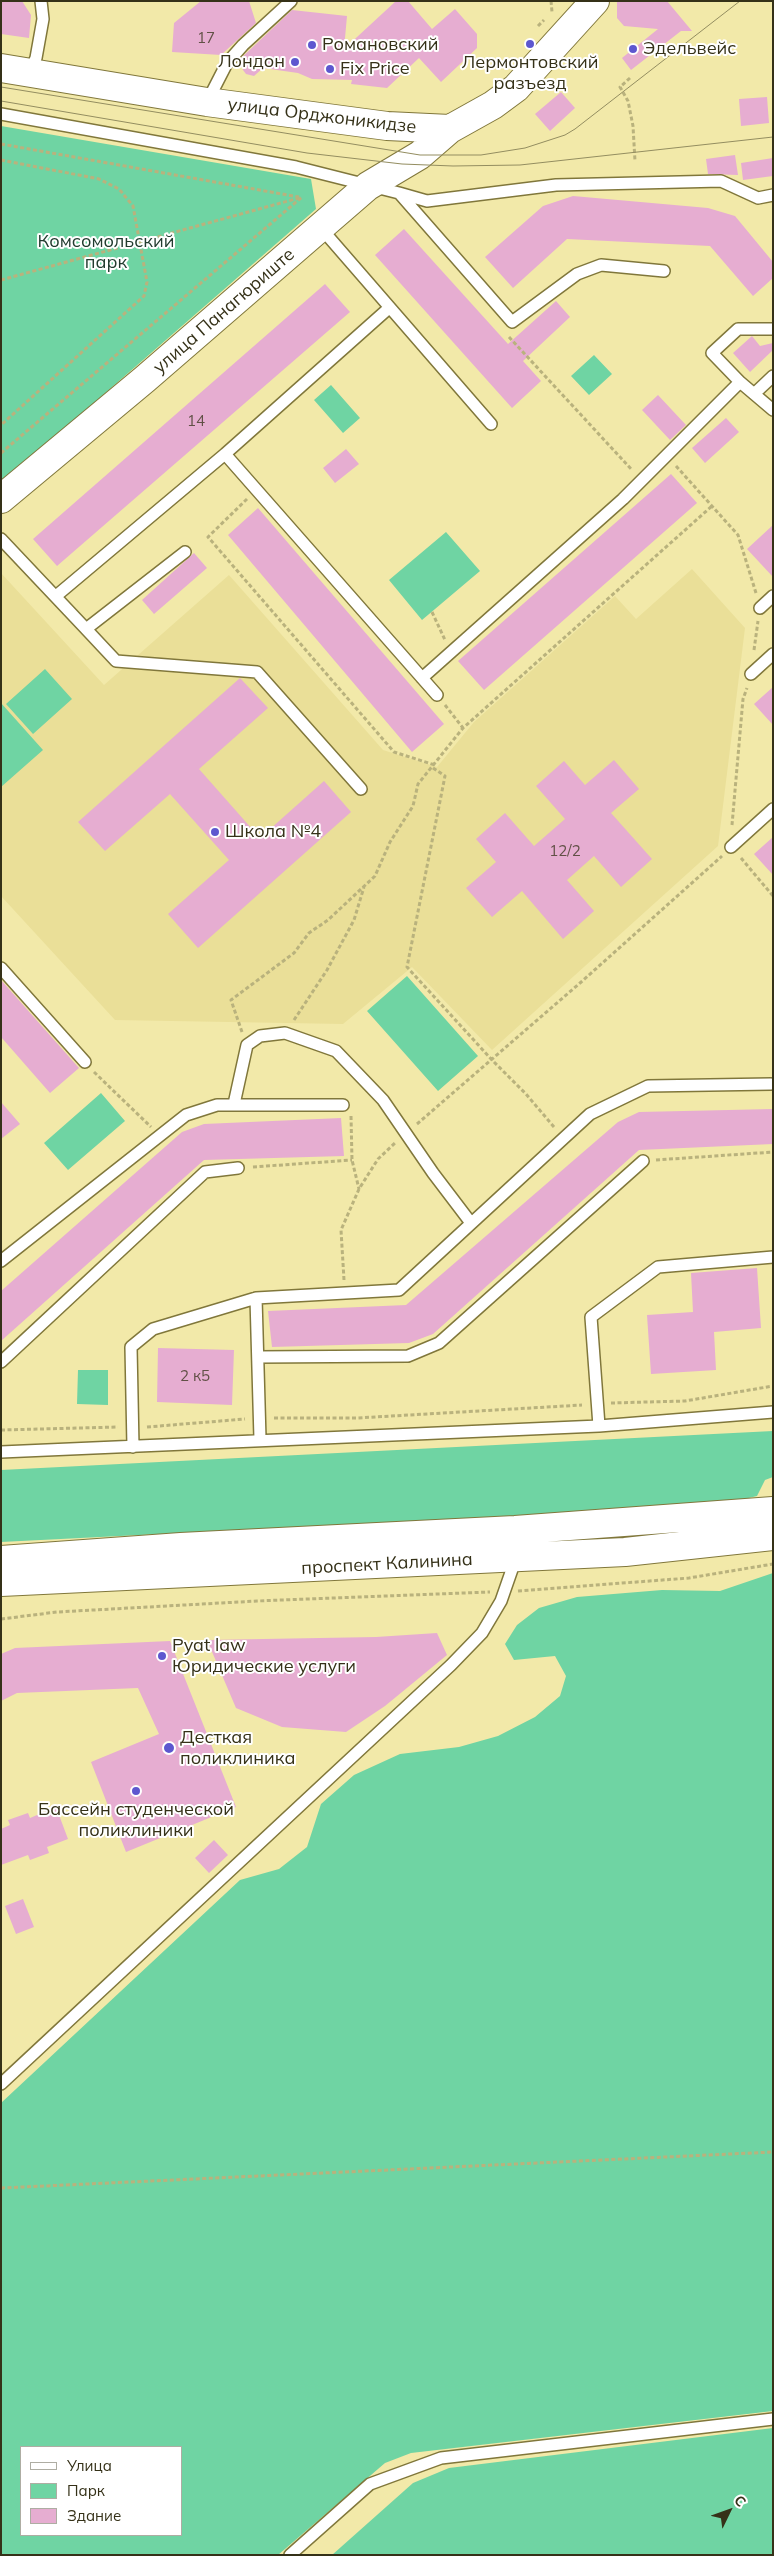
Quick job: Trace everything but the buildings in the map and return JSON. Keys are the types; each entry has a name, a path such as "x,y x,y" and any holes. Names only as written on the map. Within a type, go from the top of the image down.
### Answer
{"main road":[{"name":"улица Орджоникидзе","path":"1,68 207,102 387,126 450,128 493,105 516,88 592,2"},
{"name":"улица Панагюриште","path":"1,499 145,379 368,186 420,154 450,128"},
{"name":"проспект Калинина","path":"1,1560 181,1547 623,1523 773,1511"},
{"path":"623,1523 625,1552"},
{"name":"проспект Калинина","path":"1,1582 625,1552 773,1536"}],"lane":[{"path":"30,72 36,58 43,19 41,1"},
{"path":"207,102 227,63 243,44 290,1"},
{"path":"1,114 278,163 368,186 383,188 427,201 556,185 721,181 758,198 773,195"},
{"path":"399,193 512,322 577,274 601,265 664,271"},
{"path":"320,227 490,424"},
{"path":"56,596 225,454 389,308"},
{"path":"773,330 738,329 712,353 740,382 773,410"},
{"path":"754,394 773,376"},
{"path":"422,678 642,480 740,382"},
{"path":"225,454 439,698"},
{"path":"1,539 116,661 257,672 361,789"},
{"path":"86,629 185,552"},
{"path":"760,608 773,596"},
{"path":"751,674 773,654"},
{"path":"730,847 773,809"},
{"path":"1,968 85,1062"},
{"path":"234,1104 246,1044 260,1036 285,1033 336,1051 383,1100 405,1134 471,1223"},
{"path":"133,1447 130,1347 154,1329 256,1298 399,1290 590,1114 648,1086 771,1084"},
{"path":"1,1261 186,1115 217,1105 343,1105"},
{"path":"258,1357 408,1356 439,1343 643,1162"},
{"path":"1,1362 205,1172 238,1168"},
{"path":"598,1426 591,1317 658,1267 773,1257"},
{"path":"256,1298 260,1439"},
{"path":"1,1452 133,1447 260,1439 598,1426 773,1412"},
{"path":"1,2084 451,1665 482,1633 505,1592 516,1558"},
{"path":"290,2555 370,2484 441,2458 773,2418"}],"path":[{"path":"538,26 553,10 551,1"},
{"path":"630,78 620,87 628,101 633,126 635,161"},
{"path":"1,144 302,197"},
{"path":"1,160 99,179 119,190 133,206 147,282 144,296 1,425"},
{"path":"1,280 302,197"},
{"path":"1,453 302,197"},
{"path":"544,375 642,480"},
{"path":"666,456 738,535"},
{"path":"257,489 208,537 394,752 434,766 445,776 407,967 492,1060 526,1094 563,1138"},
{"path":"246,1044 230,1000 294,953 309,932 328,920 375,876 390,842 414,806 418,784 463,728 712,506"},
{"path":"432,612 441,636 453,650"},
{"path":"345,1293 341,1230 359,1189 378,1158 706,872 730,847 743,699 751,674"},
{"path":"439,698 463,728"},
{"path":"730,847 773,896"},
{"path":"285,1033 327,970 354,920 365,884"},
{"path":"85,1062 159,1135"},
{"path":"343,1105 350,1105 352,1160 359,1189"},
{"path":"643,1162 773,1152"},
{"path":"238,1168 352,1160"},
{"path":"1,1430 131,1427 260,1418 358,1418 597,1404 685,1401 773,1386"},
{"path":"1,1619 57,1612 257,1601 505,1592 689,1578 773,1564"},
{"path":"1,2188 773,2152"}],"shaded area":[{"name":"Школа №4","path":"692,569 745,628 718,846 492,1050 412,967 343,1024 115,1020 1,896 1,573 104,685 229,575 383,750 437,767 474,722 615,596 636,619"}],"green space":[{"name":"Комсомольский парк","path":"1,126 311,179 316,209 1,484"},
{"path":"594,355 612,374 589,395 571,376"},
{"path":"331,385 360,418 343,433 314,400"},
{"path":"446,532 480,571 422,620 389,580"},
{"path":"45,669 72,699 33,734 6,704"},
{"path":"1,703 43,750 1,787"},
{"path":"407,976 478,1056 438,1091 367,1011"},
{"path":"101,1093 125,1121 68,1170 44,1143"},
{"path":"78,1370 108,1370 108,1405 77,1404"},
{"path":"773,1431 773,1477 765,1480 757,1496 716,1506 1,1542 1,1470"},
{"path":"773,1573 773,2411 411,2453 385,2463 278,2555 1,2555 1,2103 240,1880 279,1869 307,1847 321,1804 354,1775 400,1754 459,1747 498,1736 535,1717 560,1696 566,1676 555,1656 514,1660 505,1644 517,1625 539,1608 577,1597 662,1590 720,1591"},
{"path":"773,2428 773,2555 332,2555 413,2483 449,2468"}],"tram line":[{"path":"1,87 420,155 481,155 525,148 565,135 740,1"},
{"path":"1,101 307,153 402,164 453,166 520,165 773,137"}],"place":[{"name":"Лермонтовский разъезд","path":"530,44"},
{"name":"Романовский","path":"312,45"},
{"name":"Эдельвейс","path":"633,49"},
{"name":"Лондон","path":"295,62"},
{"name":"Fix Price","path":"330,69"},
{"name":"Школа №4","path":"215,832"},
{"name":"Pyat law Юридические услуги","path":"162,1656"},
{"name":"Десткая поликлиника","path":"169,1748"},
{"name":"Бассейн студенческой поликлиники","path":"136,1791"}]}
